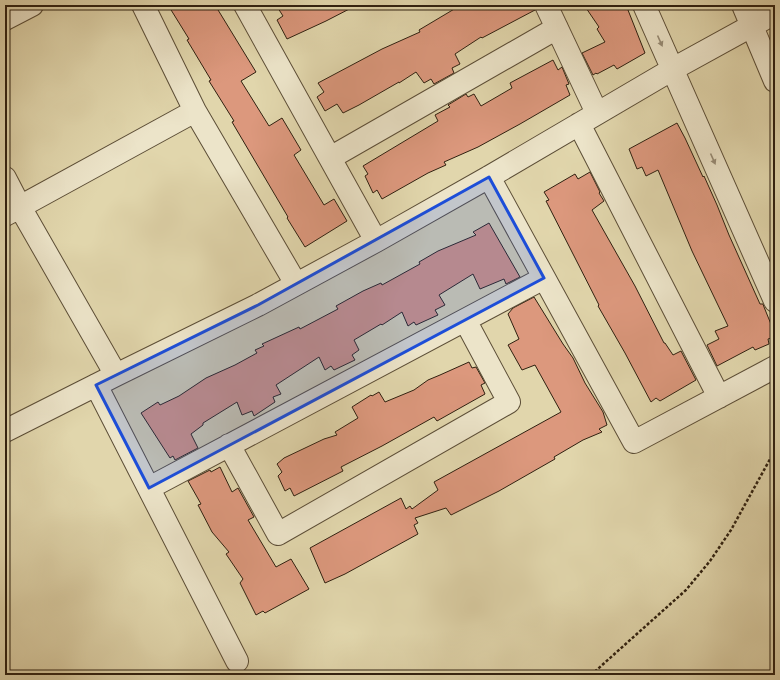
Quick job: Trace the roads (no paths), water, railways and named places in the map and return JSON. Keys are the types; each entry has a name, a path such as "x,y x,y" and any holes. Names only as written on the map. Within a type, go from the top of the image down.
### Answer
{"street":[{"path":"5,19 32,5"},
{"path":"143,5 195,111 296,284"},
{"path":"245,5 376,241"},
{"path":"546,5 557,28 588,118 719,397"},
{"path":"644,5 775,301"},
{"path":"743,5 775,81"},
{"path":"5,431 258,304 376,241 489,177 673,69 775,14"},
{"path":"330,158 557,28"},
{"path":"13,211 195,111"},
{"path":"489,177 634,442 775,367"},
{"path":"5,178 13,211 116,375"},
{"path":"149,488 544,278"},
{"path":"230,445 278,534 508,402 465,320"},
{"path":"96,385 237,661"}]}
